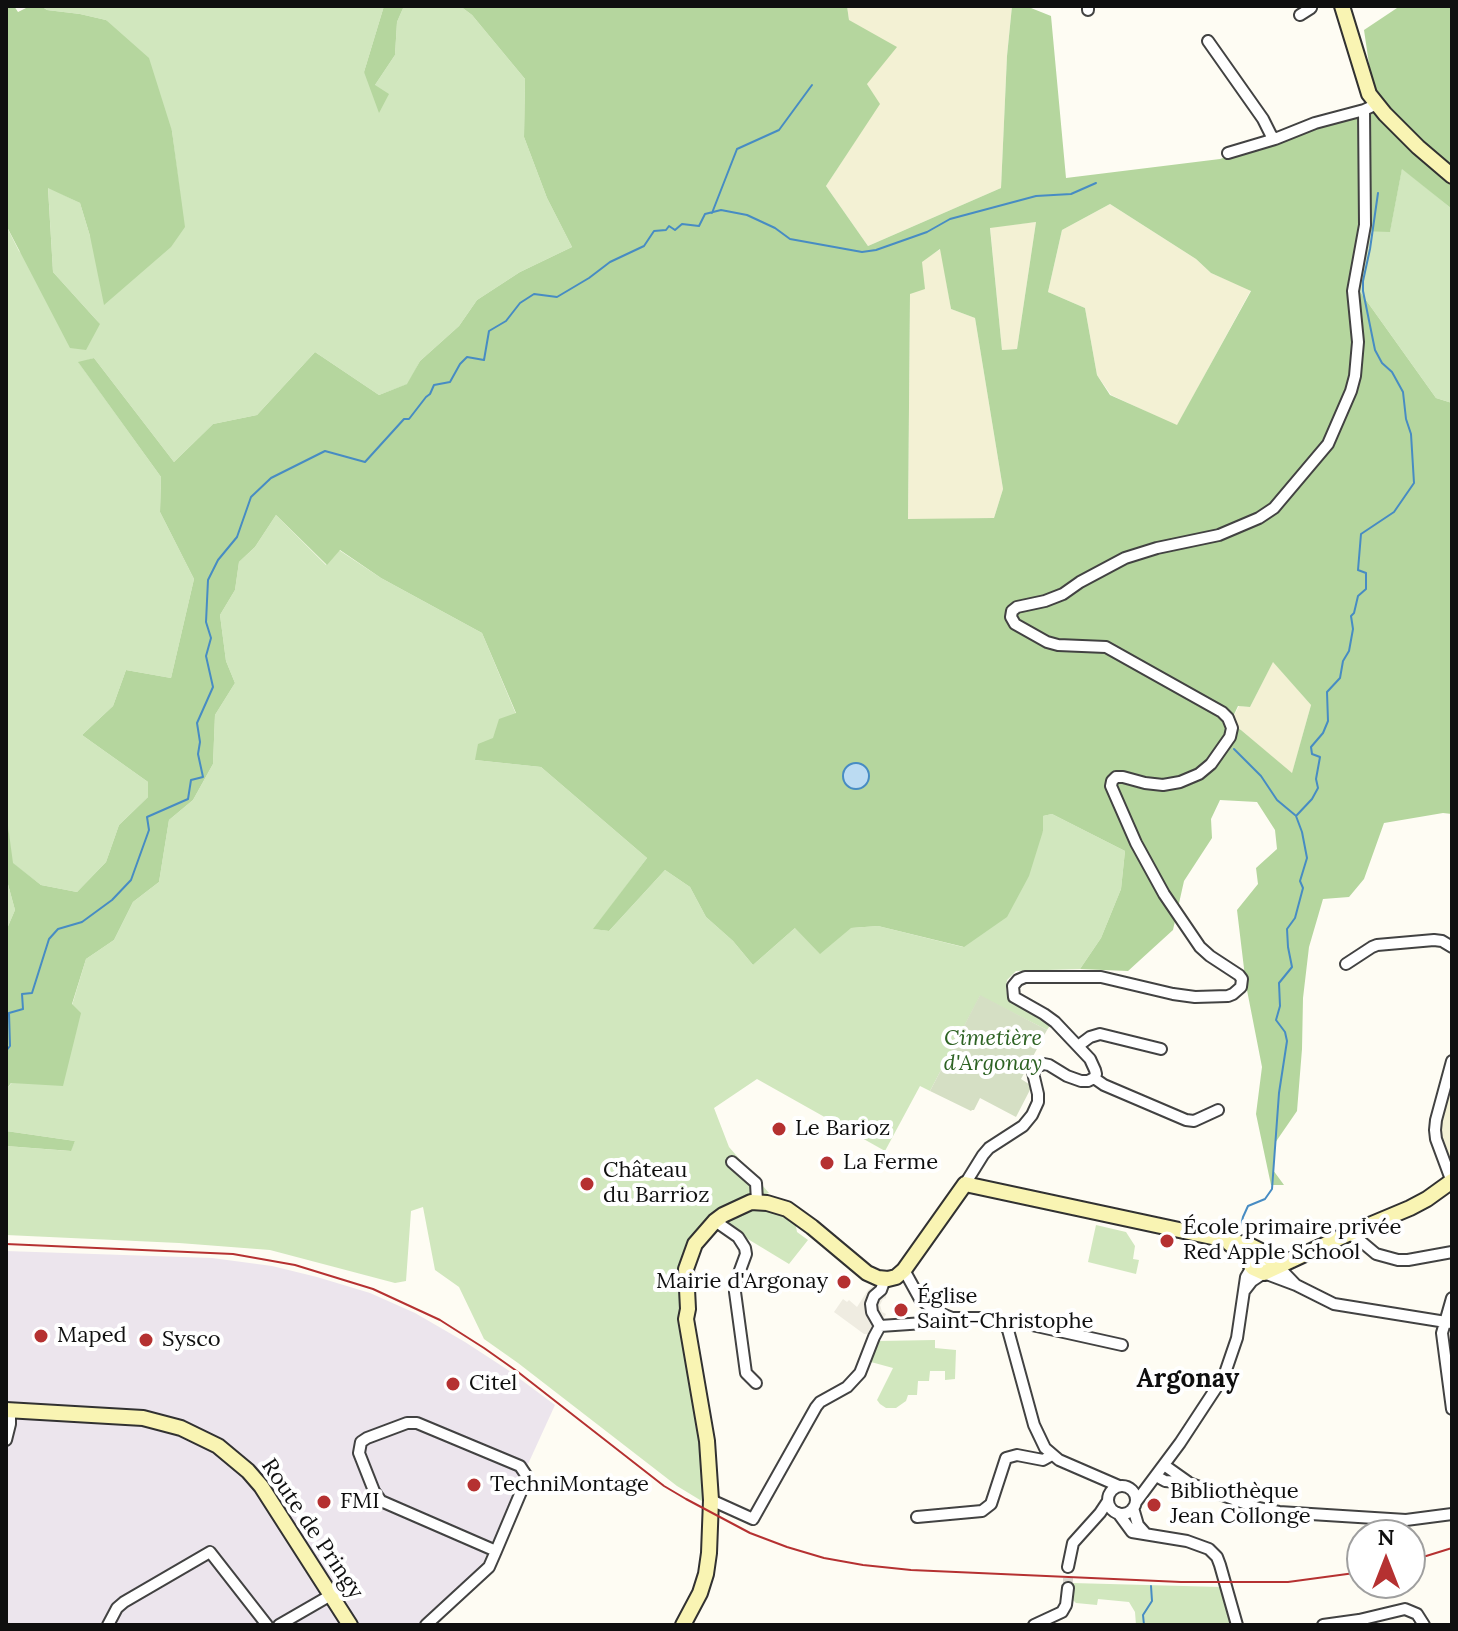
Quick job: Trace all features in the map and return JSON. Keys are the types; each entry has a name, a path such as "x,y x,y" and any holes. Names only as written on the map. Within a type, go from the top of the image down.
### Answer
{"street":[{"path":"1300,15 1310,6"},
{"path":"1094,1078 1093,1064 1078,1046 1050,1017 1014,997 1013,986 1025,977 1101,977 1195,997 1228,996 1241,987 1239,975 1200,947 1164,894 1111,790 1116,777 1163,785 1199,774 1211,764 1230,737 1232,728 1222,712 1106,647 1047,642 1015,624 1012,611 1063,594 1125,558 1219,535 1259,518 1274,508 1328,444 1355,376 1358,342 1353,291 1365,225 1371,107 1342,6"},
{"path":"1208,41 1275,139"},
{"path":"1228,153 1371,107"},
{"path":"1371,107 1452,176"},
{"path":"1346,964 1377,945 1434,940 1452,947"},
{"path":"1078,1046 1100,1034 1161,1049"},
{"path":"1095,1519 1126,1513 1134,1505 1224,1376 1237,1338 1244,1292 1259,1271 1410,1208 1452,1182 1435,1130 1452,1061"},
{"path":"683,1625 706,1574 711,1500 707,1441 686,1319 685,1279 688,1259 695,1244 715,1221 740,1206 757,1201 778,1205 794,1213 867,1273 882,1278 896,1277 904,1270 983,1155 1023,1126 1032,1115 1038,1102 1035,1067 1049,1065 1081,1081 1094,1078"},
{"path":"1094,1078 1186,1120 1194,1121 1218,1110"},
{"path":"732,1162 754,1181 757,1201"},
{"path":"965,1184 1249,1245 1281,1262 1296,1285"},
{"path":"715,1221 738,1237 745,1248 746,1254 734,1288 746,1373 756,1383"},
{"path":"1348,1234 1376,1254 1398,1260 1452,1252"},
{"path":"1224,1240 1259,1271 1334,1304 1448,1322"},
{"path":"904,1270 920,1299 937,1312 952,1318 993,1318 1002,1321 1013,1347 1034,1425 1045,1448 1067,1465 1134,1492 1138,1525 1146,1534"},
{"path":"880,1326 871,1304 881,1290 882,1278"},
{"path":"1452,1298 1443,1345 1452,1409"},
{"path":"880,1326 939,1322 946,1316"},
{"path":"1005,1325 1014,1321 1122,1345"},
{"path":"711,1500 753,1519 816,1407 847,1387 860,1373 880,1326"},
{"path":"6,1440 10,1424 8,1410"},
{"name":"Route de Pringy","path":"8,1410 143,1418 181,1428 218,1446 261,1486 350,1625"},
{"path":"426,1625 487,1570 496,1551 526,1480 525,1471 520,1466 414,1422 361,1442 359,1453 381,1501 496,1551"},
{"path":"917,1517 982,1511 991,1504 1006,1458 1017,1455 1043,1460 1052,1455"},
{"path":"1164,1465 1189,1483 1254,1507 1279,1512 1406,1520 1452,1514"},
{"path":"1098,1476 1111,1508 1132,1532 1199,1544 1213,1553 1220,1565 1237,1625"},
{"path":"1068,1567 1073,1543 1095,1519 1111,1491 1155,1477 1189,1483"},
{"path":"108,1625 124,1602 210,1552 267,1625"},
{"path":"1034,1625 1062,1612 1068,1588"},
{"path":"279,1625 331,1595"},
{"path":"1323,1625 1405,1609 1417,1614 1424,1625"}],"shaded area":[{"path":"847,6 1012,6 1001,188 868,246 826,186 879,104 867,84"},
{"path":"1110,204 1196,259 1211,273 1251,290 1177,426 1111,395 1097,375 1085,308 1048,292 1062,230"},
{"path":"1036,222 1017,349 1002,350 990,227"},
{"path":"941,249 951,309 975,318 1003,489 994,518 908,520 910,294 921,261"},
{"path":"1273,661 1311,705 1292,774 1230,723 1239,706 1250,707"},
{"path":"1452,1077 1451,1165 1441,1138 1440,1123"},
{"path":"6,1251 212,1258 272,1266 370,1293 415,1313 508,1370 555,1405 481,1567 423,1625 6,1625"},
{"path":"878,1282 889,1285 886,1298 880,1305 886,1314 868,1334 864,1334 834,1312 843,1299 857,1307 868,1290"}],"green space":[{"path":"6,6 14,6 18,12 30,6 41,6 47,10 106,20 149,58 172,131 185,227 171,247 104,305 80,203 48,188 53,272 100,324 86,350 70,348 6,225"},
{"path":"41,6 384,6 364,72 375,85 395,55 397,22 404,6 460,6 472,15 525,79 524,137 547,198 572,247 520,272 477,300 459,326 420,361 408,384 379,395 315,352 257,415 213,424 174,462 94,358 79,363 161,477 160,512 194,579 171,678 126,670 113,706 82,735 148,782 148,797 119,825 106,862 77,892 41,885 12,863 6,827 6,225 19,251 100,324 53,272 48,187 80,203 90,236 184,227 172,131 106,20 47,10"},
{"path":"384,6 404,6 397,22 395,55 375,85 389,94 379,113 364,72"},
{"path":"460,6 847,6 849,20 897,47 867,84 880,104 826,186 868,246 1001,188 1012,6 1026,6 1051,16 1066,178 1220,159 1362,112 1373,91 1364,30 1400,6 1452,6 1452,209 1402,169 1390,232 1361,231 1351,279 1436,398 1452,403 1452,814 1384,823 1364,879 1349,897 1323,899 1309,947 1297,1111 1275,1143 1273,1170 1284,1185 1271,1185 1256,1114 1262,1067 1246,985 1237,910 1258,884 1256,868 1277,849 1275,830 1257,802 1220,800 1211,819 1212,838 1184,881 1173,930 1128,971 1080,969 1101,938 1121,889 1125,851 1052,814 1043,816 1043,831 1029,876 1007,917 964,947 878,926 851,928 820,954 795,928 753,965 733,941 706,917 690,887 665,870 609,931 593,929 647,858 541,767 475,760 478,744 493,738 499,719 516,713 482,633 381,578 340,550 327,565 276,515 255,547 239,562 235,590 220,615 226,661 235,683 215,715 213,764 193,800 169,820 159,882 133,902 114,940 86,959 72,1004 81,1013 63,1086 11,1083 6,1090 6,931 15,910 6,877 6,827 13,863 41,885 77,892 106,862 119,825 148,797 148,782 82,735 113,706 126,670 171,678 194,579 160,512 161,477 78,362 94,358 174,462 213,424 257,415 315,352 379,395 407,384 420,361 459,326 477,300 520,272 572,247 547,198 524,137 525,79 472,15","holes":["1110,204 1196,259 1211,273 1251,291 1177,425 1110,395 1097,375 1085,308 1048,292 1062,230","1036,222 1017,349 1002,350 990,228","940,249 951,309 975,318 1003,489 994,518 908,519 910,294 925,289 922,262","1273,662 1311,705 1292,773 1230,723 1238,706 1250,707"]},
{"path":"1402,168 1452,209 1452,403 1436,398 1351,279 1361,231 1390,231"},
{"path":"276,515 326,565 339,550 381,578 482,633 516,714 475,760 541,767 647,858 594,929 609,931 665,870 690,887 706,917 733,941 753,965 795,928 878,926 963,947 1043,831 1043,816 1052,814 1125,851 1121,889 1101,938 1080,969 1016,971 1007,980 1008,998 1051,1024 1047,1030 980,996 930,1091 920,1086 885,1151 757,1079 714,1108 729,1147 769,1193 742,1202 691,1252 705,1503 677,1486 484,1339 459,1287 435,1270 423,1207 411,1211 406,1281 395,1283 270,1250 6,1235 6,1146 70,1151 75,1141 6,1131 6,1090 72,1005 86,959 114,940 133,902 159,882 169,820 193,800 213,764 215,715 235,683 226,661 220,615 235,590 239,562 255,547"},
{"path":"6,877 15,910 6,931"},
{"name":"Cimetière d'Argonay","path":"980,995 1047,1030 1021,1079 1032,1086 1016,1117 980,1098 971,1111 930,1091"},
{"path":"6,1131 75,1141 71,1151 6,1146"},
{"path":"753,1208 777,1210 795,1221 797,1232 808,1240 789,1264 733,1230 726,1221"},
{"path":"1096,1225 1126,1232 1135,1246 1133,1259 1139,1260 1136,1274 1088,1262"},
{"path":"935,1340 935,1348 956,1350 955,1379 945,1380 945,1371 930,1371 929,1381 918,1381 917,1395 908,1395 906,1401 896,1408 886,1408 880,1404 877,1400 893,1368 871,1362 879,1341"},
{"path":"1072,1583 1221,1587 1231,1625 1136,1625 1135,1612 1129,1602 1098,1599 1097,1605 1076,1603 1071,1598"}],"water":[{"path":"856,763 865,767 869,776 865,785 856,789 847,785 843,776 847,767"}],"waterway":[{"path":"712,213 737,149 779,130 812,85"},
{"path":"6,1051 10,1046 9,1013 23,1009 22,994 32,993 49,939 58,929 82,922 112,900 131,880 149,830 147,817 188,799 191,780 203,777 198,754 197,723 213,687 206,656 211,638 206,622 208,580 218,560 237,537 251,497 271,478 325,451 365,462 404,419 409,419 434,385 450,382 467,357 484,360 489,331 506,321 520,303 534,294 557,297 610,262 644,246 654,231 666,230 669,226 675,230 682,224 699,226 705,214 721,210 747,215 790,239 862,252 927,232 950,219 1036,196 1071,194 1096,183"},
{"path":"1239,1234 1248,1206 1265,1199 1272,1189 1279,1093 1287,1041 1285,1032 1276,1020 1280,1006 1279,983 1292,967 1287,929 1295,918 1307,858 1296,816 1318,788 1316,779 1320,757 1312,754 1311,747 1328,721 1327,692 1340,678 1353,629 1351,616 1358,596 1366,589 1366,573 1358,570 1361,534 1394,512 1414,483 1411,434 1403,392 1375,350 1363,291 1378,193"},
{"path":"1234,749 1261,776 1277,800 1295,815"},
{"path":"1144,1625 1143,1615 1152,1601 1151,1586"}],"tunnel":[{"path":"1068,1567 1068,1588"}],"railway":[{"path":"6,1244 233,1254 295,1265 373,1289 440,1320 484,1348 664,1486 750,1533 824,1558 911,1570 1181,1582 1288,1582 1346,1574"},
{"path":"1426,1556 1452,1548"}],"place":[{"name":"Le Barioz","path":"779,1129"},
{"name":"La Ferme","path":"827,1163"},
{"name":"Château du Barrioz","path":"587,1184"},
{"name":"École primaire privée Red Apple School","path":"1167,1241"},
{"name":"Mairie d'Argonay","path":"844,1282"},
{"name":"Église Saint-Christophe","path":"901,1310"},
{"name":"Maped","path":"41,1336"},
{"name":"Sysco","path":"146,1340"},
{"name":"Citel","path":"453,1384"},
{"name":"TechniMontage","path":"474,1485"},
{"name":"FMI","path":"324,1502"},
{"name":"Bibliothèque Jean Collonge","path":"1154,1505"}],"district":[{"name":"Argonay","path":"1188,1380"}]}
